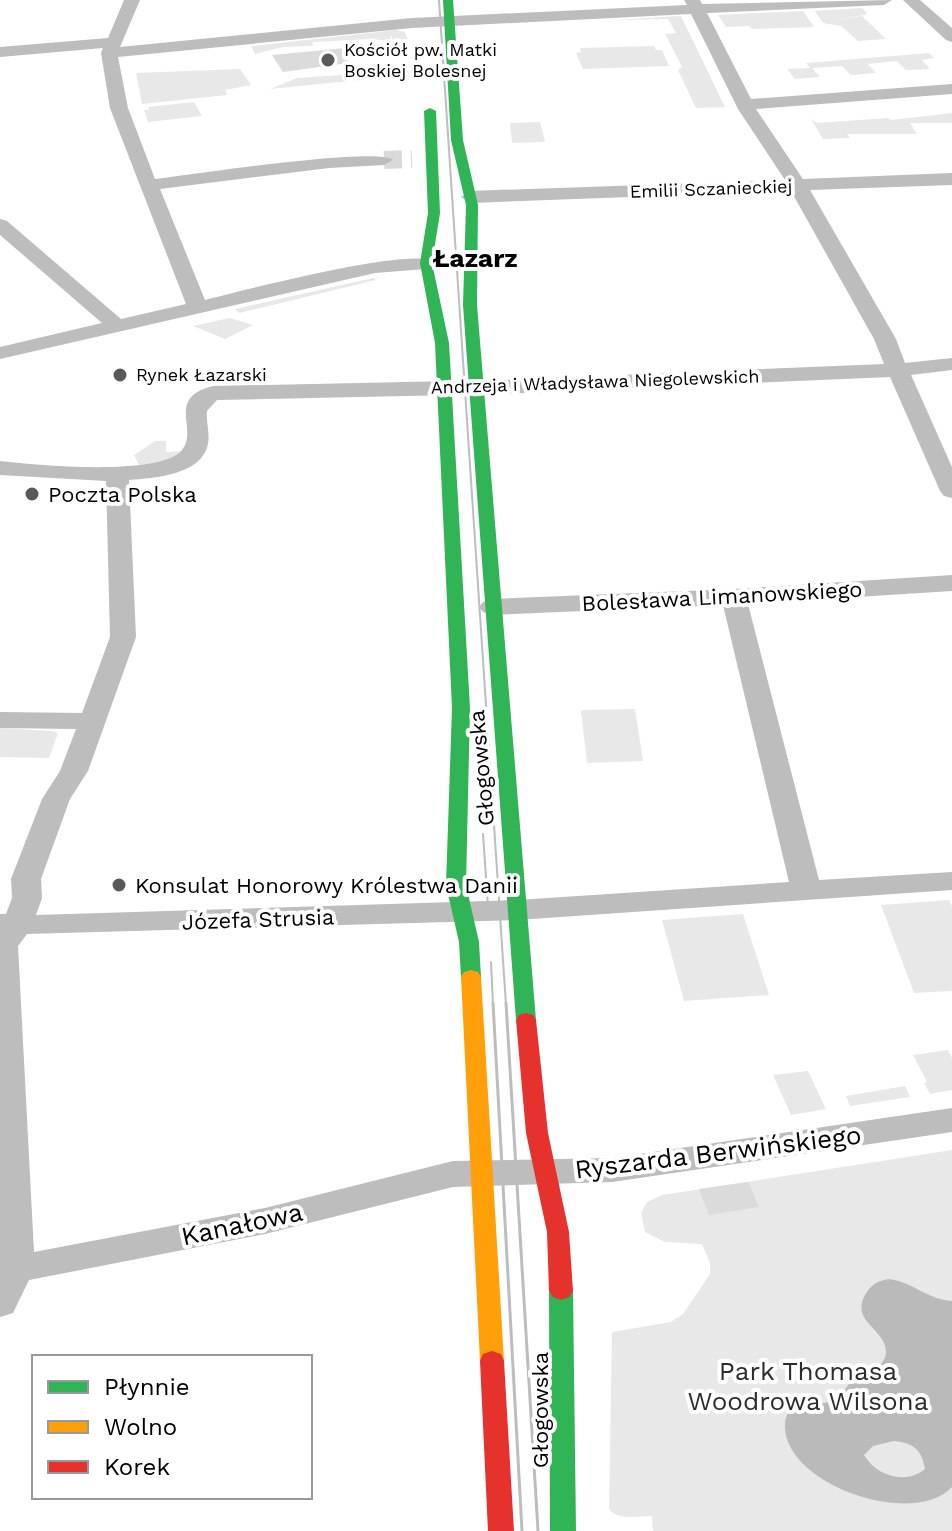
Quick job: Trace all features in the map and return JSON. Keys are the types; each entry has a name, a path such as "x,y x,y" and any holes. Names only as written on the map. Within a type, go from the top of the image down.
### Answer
{"street":[{"path":"132,0 111,48 119,108 198,307"},
{"path":"424,0 426,28"},
{"name":"Głogowska","path":"448,0 458,148 470,197 473,241 470,305 530,1077 537,1133 558,1232 564,1337 563,1531"},
{"path":"0,52 426,28 449,21 694,4 884,0"},
{"path":"911,0 952,37"},
{"path":"694,4 745,105 798,186 877,324 952,491"},
{"path":"745,105 952,89"},
{"name":"Głogowska","path":"429,96 434,213 426,263 442,343 461,708 456,869 471,966 501,1531"},
{"path":"412,159 433,158"},
{"path":"148,185 329,163 384,160"},
{"name":"Emilii Sczanieckiej","path":"470,197 952,179"},
{"path":"0,225 108,318"},
{"path":"0,353 108,318 198,307 375,267 426,263"},
{"name":"Andrzeja i Władysława Niegolewskich","path":"117,472 156,471 189,459 196,450 196,405 201,398 213,393 477,387 898,370 952,364"},
{"path":"0,468 38,472 117,472 123,637 74,771 56,799 26,879 27,898 9,924 3,946 9,1270 0,1303"},
{"name":"Bolesława Limanowskiego","path":"492,607 734,597 952,583"},
{"path":"734,597 806,890"},
{"path":"0,720 91,721"},
{"name":"Józefa Strusia","path":"9,924 461,913 952,881"},
{"name":"Ryszarda Berwińskiego","path":"484,1173 612,1170 952,1120"},
{"name":"Kanałowa","path":"9,1270 265,1221 453,1174 484,1173"}],"green space":[{"path":"862,8 867,13 865,15 828,21 862,16 886,39 858,41 841,26 823,23 815,11"},
{"path":"803,11 814,27 726,27 718,15"},
{"path":"681,16 725,107 696,108 678,70 682,67 665,34 676,33 668,19 610,20"},
{"path":"396,30 405,32 408,41 393,41 391,34 390,41 312,42 313,46 283,47 255,54 251,46"},
{"path":"654,46 656,50 662,50 669,66 583,69 576,53 581,52 580,48"},
{"path":"929,53 934,58 922,60 930,69 906,70 897,61 868,64 876,73 851,75 842,66 812,68 820,77 795,79 787,69 810,68 806,63"},
{"path":"135,68 136,73 240,69 251,85 225,90 227,95 142,104"},
{"path":"409,71 409,75 270,89 297,78 384,72 392,75"},
{"path":"194,102 202,116 148,122 144,110 149,110 148,107"},
{"path":"952,113 952,123 910,123 917,134 847,134 850,138 823,139 811,119 817,123 891,120"},
{"path":"540,122 545,142 512,143 510,123"},
{"path":"373,278 376,280 239,313 235,309"},
{"path":"230,318 253,325 225,339 193,326"},
{"path":"155,441 166,441 166,452 186,451 185,455 140,467 134,455"},
{"path":"635,709 643,761 587,763 581,710"},
{"path":"0,728 58,733 49,758 0,757"},
{"path":"949,900 952,906 952,991 914,993 881,905"},
{"path":"743,914 769,995 684,1001 662,920"},
{"path":"948,1050 952,1058 952,1090 930,1094 913,1055"},
{"path":"808,1071 826,1109 791,1115 773,1075"},
{"path":"905,1086 910,1097 850,1106 846,1096"},
{"name":"Park Thomasa Woodrowa Wilsona","path":"952,1150 952,1531 653,1531 652,1516 613,1513 609,1509 612,1332 671,1322 683,1314 710,1274 710,1263 702,1244 665,1242 645,1232 641,1213 647,1202 662,1195"}],"shaded area":[{"path":"889,1279 952,1301 952,1487 934,1499 909,1503 881,1501 853,1494 826,1481 804,1465 790,1446 785,1424 791,1410 835,1400 850,1383 881,1364 886,1353 885,1345 865,1319 862,1304 870,1288","holes":["901,1442 916,1449 925,1469 909,1477 892,1476 876,1468 864,1455 873,1446"]}],"building":[{"name":"Kościół pw. Matki Boskiej Bolesnej","path":"346,48 348,63 283,72 272,55"},
{"path":"748,1182 759,1207 709,1215 699,1189"}],"tunnel":[{"path":"384,160 412,159"}],"tram line":[{"path":"439,0 506,1005"},
{"path":"483,834 488,906"},
{"path":"491,962 493,1005"},
{"path":"493,1003 522,1531"},
{"path":"506,1003 538,1531"}],"traffic: fast":[{"path":"448,0 457,140 472,205 470,305 526,1020"},
{"path":"430,111 434,213 426,263 442,343 461,708 456,885 469,942 471,977"},
{"path":"561,1291 563,1531"}],"traffic: slow":[{"path":"471,977 492,1361"}],"traffic: jam":[{"path":"526,1020 537,1133 558,1232 561,1291"},
{"path":"492,1361 501,1531"}],"place":[{"name":"Kościół pw. Matki Boskiej Bolesnej","path":"328,60"},
{"name":"Rynek Łazarski","path":"120,375"},
{"name":"Poczta Polska","path":"32,494"},
{"name":"Konsulat Honorowy Królestwa Danii","path":"119,885"}],"district":[{"name":"Łazarz","path":"475,258"}]}
